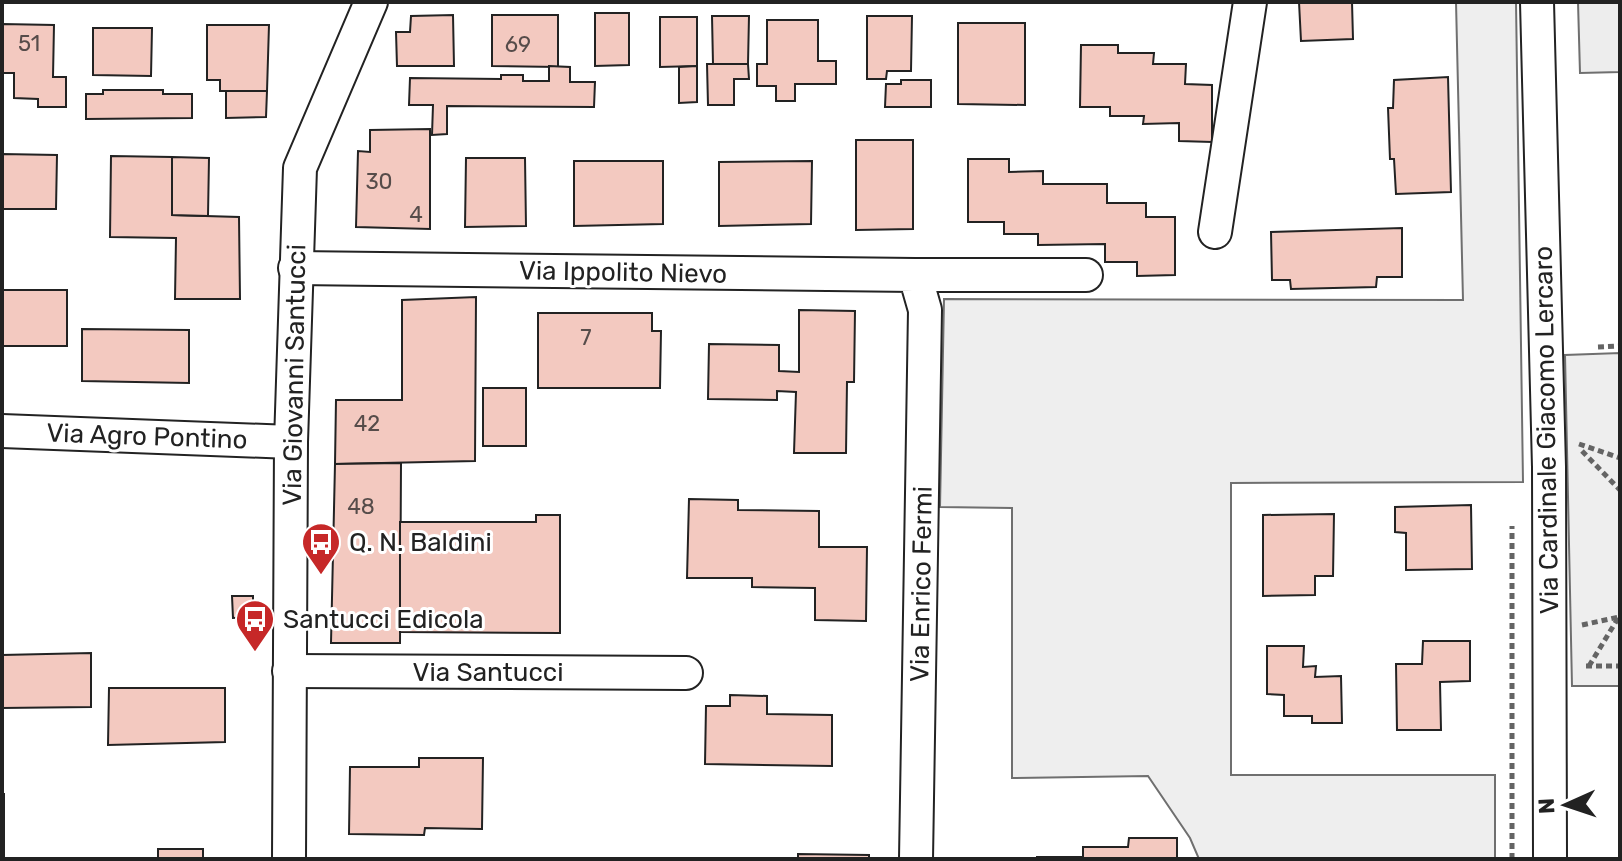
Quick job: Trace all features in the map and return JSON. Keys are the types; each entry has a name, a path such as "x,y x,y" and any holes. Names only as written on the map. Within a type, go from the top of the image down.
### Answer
{"street":[{"name":"Via Giovanni Santucci","path":"289,859 291,442 300,168 371,2"},
{"path":"1215,232 1250,2"},
{"name":"Via Cardinale Giacomo Lercaro","path":"1537,2 1549,467 1550,859"},
{"name":"Via Ippolito Nievo","path":"295,268 915,275"},
{"path":"915,275 1086,275"},
{"name":"Via Enrico Fermi","path":"915,275 925,310 916,859"},
{"name":"Via Agro Pontino","path":"2,431 291,442"},
{"name":"Via Santucci","path":"289,671 686,673"}],"path":[{"path":"1598,347 1620,346"},
{"path":"1620,458 1574,442 1620,490"},
{"path":"1576,627 1619,616"},
{"path":"1589,666 1619,616"},
{"path":"1577,666 1620,666"}],"shaded area":[{"path":"1456,2 1516,2 1523,482 1231,483 1231,775 1495,775 1495,859 1199,859 1190,838 1148,776 1012,778 1012,508 940,507 944,299 1463,300"},
{"path":"1578,2 1620,2 1620,72 1580,73"},
{"path":"1620,353 1620,686 1572,686 1565,355"}],"building":[{"path":"1299,2 1352,2 1353,39 1301,41"},
{"path":"595,13 629,13 629,65 595,66"},
{"path":"453,15 454,66 397,66 396,32 410,32 411,16"},
{"path":"492,15 558,15 558,67 492,66"},
{"path":"712,16 749,16 748,64 713,64"},
{"path":"867,16 912,16 911,71 887,71 886,79 867,79"},
{"path":"660,17 697,17 697,66 660,67"},
{"path":"767,20 818,20 818,61 836,61 836,84 795,84 795,101 776,101 776,86 757,86 757,64 767,64"},
{"path":"958,23 1025,23 1025,105 958,104"},
{"path":"2,24 54,25 53,77 66,77 66,107 38,107 38,99 14,98 14,73 2,73"},
{"path":"207,25 269,25 267,91 220,91 220,80 207,80"},
{"path":"93,28 152,28 151,76 93,75"},
{"path":"1081,45 1118,45 1118,53 1154,53 1153,64 1186,64 1185,84 1212,85 1212,142 1179,141 1179,123 1143,124 1144,116 1110,116 1110,107 1080,107"},
{"path":"707,64 748,64 749,79 734,79 734,105 708,105"},
{"path":"549,66 570,67 570,82 595,82 594,107 447,106 447,134 432,135 433,105 409,105 410,78 501,79 501,75 523,75 523,81 549,81"},
{"path":"697,66 697,102 679,103 679,67"},
{"path":"1448,77 1451,192 1396,194 1394,159 1390,159 1388,108 1393,108 1394,80"},
{"path":"901,80 931,80 931,107 885,107 886,84 901,84"},
{"path":"103,90 163,90 163,94 192,94 192,118 86,119 86,94 103,94"},
{"path":"226,91 267,91 266,117 226,118"},
{"path":"430,129 430,229 356,227 358,151 370,152 370,130"},
{"path":"856,140 913,140 913,229 856,230"},
{"path":"2,154 57,155 56,209 2,209"},
{"path":"111,156 172,157 172,215 239,217 240,299 175,299 176,238 110,237"},
{"path":"172,157 209,158 208,216 172,215"},
{"path":"466,158 525,158 526,226 465,227"},
{"path":"968,159 1009,159 1009,172 1043,171 1043,184 1107,184 1107,203 1146,203 1146,217 1175,217 1175,275 1137,276 1137,262 1105,262 1105,244 1038,245 1038,234 1004,234 1004,222 968,222"},
{"path":"574,161 663,161 663,224 574,226"},
{"path":"812,161 811,224 719,226 719,162"},
{"path":"1402,228 1402,277 1377,277 1376,287 1291,289 1290,280 1272,280 1271,232"},
{"path":"2,290 67,290 67,346 2,346"},
{"path":"476,297 475,461 335,464 336,400 402,400 402,300"},
{"path":"799,310 855,311 854,382 847,382 846,453 794,453 796,392 777,391 777,400 708,399 709,344 779,345 779,371 799,372"},
{"path":"538,313 652,313 652,331 661,331 660,388 538,388"},
{"path":"82,329 189,330 189,383 82,381"},
{"path":"483,388 526,388 526,446 483,446"},
{"path":"401,463 400,643 331,643 335,464"},
{"path":"689,499 738,500 738,510 819,511 819,547 867,547 866,621 815,620 815,588 752,587 752,578 687,578"},
{"path":"1471,505 1472,569 1406,570 1406,533 1395,532 1395,507"},
{"path":"1334,514 1333,576 1315,576 1315,595 1263,596 1263,515"},
{"path":"536,515 560,515 560,633 400,632 400,522 536,522"},
{"path":"232,596 253,596 253,617 233,618"},
{"path":"1423,641 1470,641 1470,681 1440,682 1441,730 1397,730 1396,664 1422,664"},
{"path":"1267,646 1304,646 1303,667 1316,666 1315,677 1341,676 1342,723 1312,723 1312,716 1284,716 1284,695 1267,694"},
{"path":"91,653 91,707 2,708 2,655"},
{"path":"109,688 225,688 225,742 108,745"},
{"path":"730,695 767,696 767,714 832,715 832,766 705,764 706,706 730,706"},
{"path":"419,758 483,758 482,829 425,828 424,835 349,834 350,767 419,767"},
{"path":"4,794 4,859 2,859"},
{"path":"1129,838 1177,838 1177,859 1037,859 1083,857 1083,847 1128,847"},
{"path":"158,849 203,849 203,859 158,859"},
{"path":"798,854 869,855 869,859 798,859"}],"place":[{"name":"Q. N. Baldini","path":"321,576"},
{"name":"Santucci Edicola","path":"255,653"}]}
